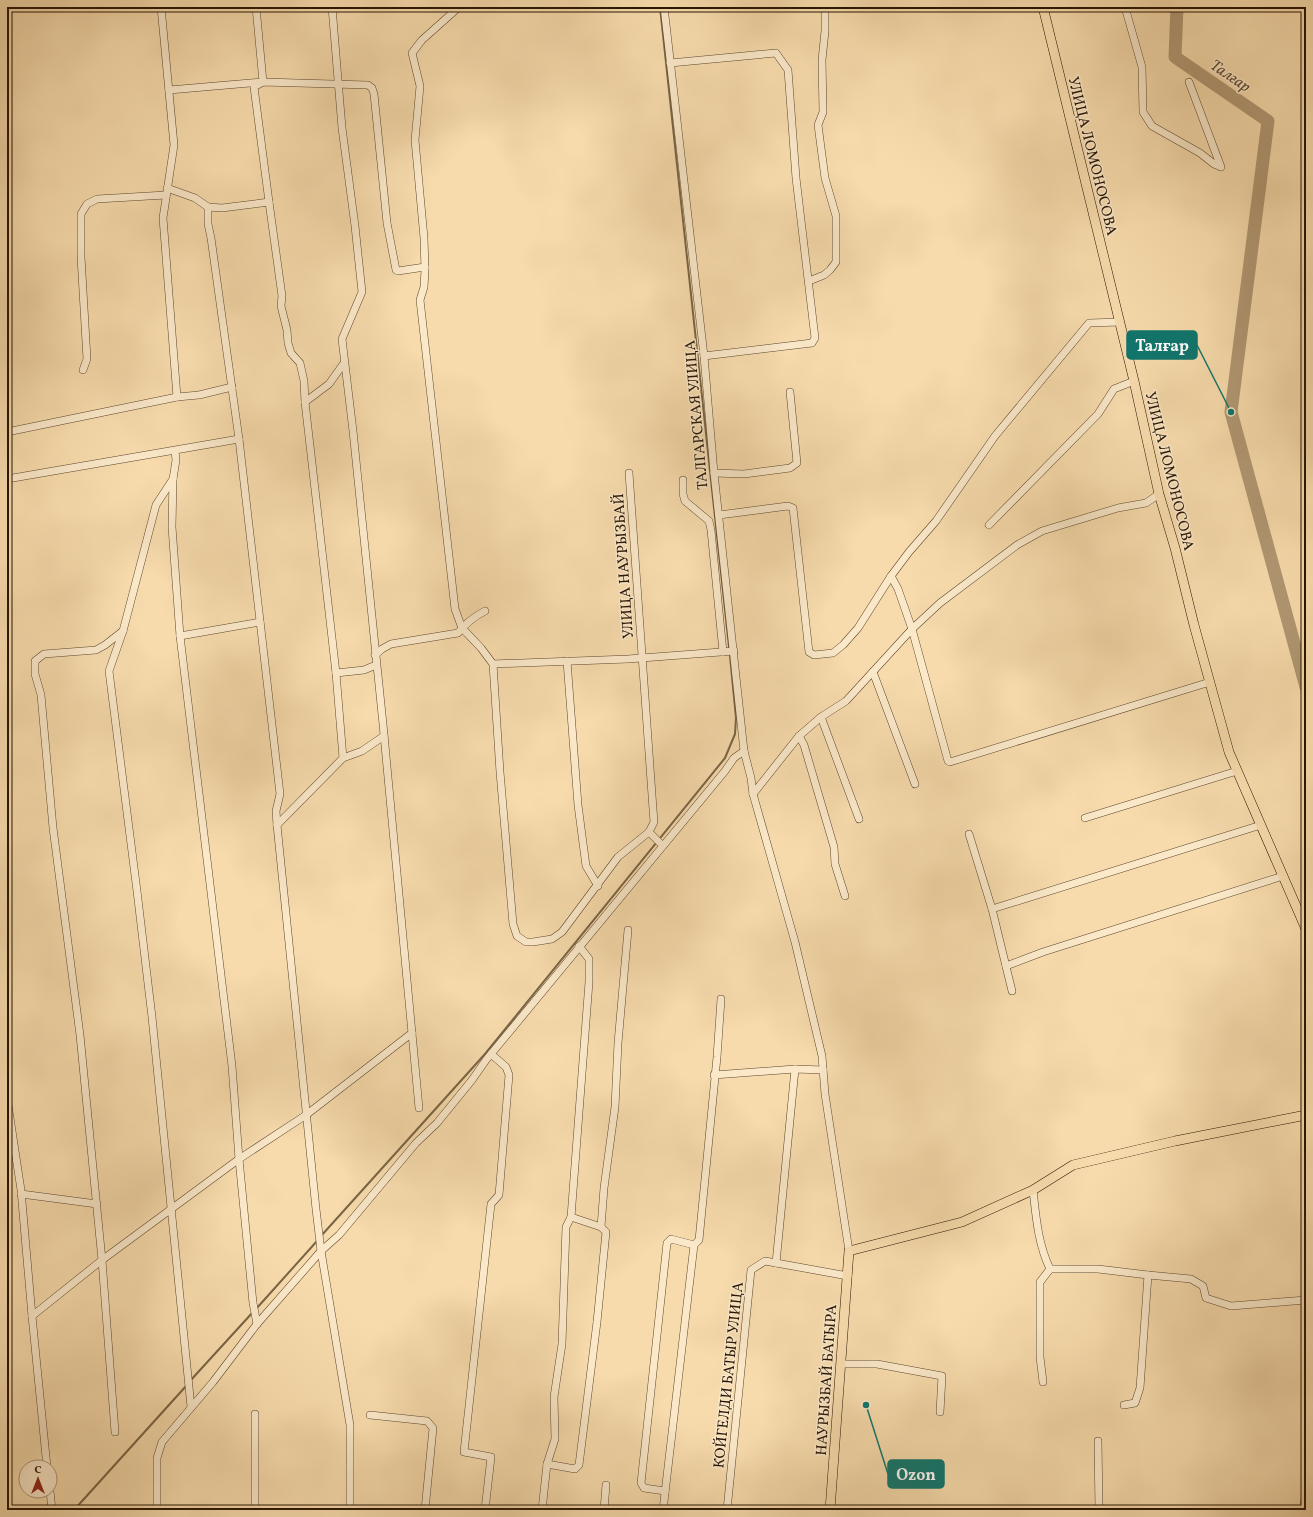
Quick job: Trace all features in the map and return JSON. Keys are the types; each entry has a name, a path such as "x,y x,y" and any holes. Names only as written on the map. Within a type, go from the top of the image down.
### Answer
{"main road":[{"name":"УЛИЦА ЛОМОНОСОВА","path":"1042,7 1120,322 1158,494 1175,548 1194,625 1230,752 1306,929"},
{"path":"849,1251 962,1222 1033,1190 1073,1165 1175,1140 1306,1115"},
{"name":"НАУРЫЗБАЙ БАТЫРА","path":"830,1510 842,1364 849,1251"}],"street":[{"path":"161,7 174,145 163,218 177,397"},
{"path":"256,7 263,82"},
{"path":"332,7 342,128 362,292 342,339 384,736 419,1108"},
{"path":"459,7 422,40 412,53 420,86 415,140 425,267 424,287 420,300 455,609 462,628 466,634 481,648 493,664 500,772 513,924 517,936 526,942 552,939 562,932 618,858 649,832 660,842"},
{"name":"ТАЛГАРСКАЯ УЛИЦА","path":"664,7 704,356 719,516 729,652 744,751 751,778 753,794 795,942 822,1056 825,1094 849,1251"},
{"path":"809,281 824,275 836,262 836,216 825,178 818,125 823,112 822,60 825,31 824,7"},
{"path":"1125,7 1142,67 1143,112 1152,126 1200,153 1214,164 1221,167 1189,82"},
{"path":"670,63 776,53 788,70 796,178 815,338 812,343 704,356"},
{"path":"169,90 263,82 368,85 372,88 374,94 387,224 396,270 398,271 425,267"},
{"path":"263,82 254,87 282,296 281,306 287,330 288,343 291,352 300,363 304,381 305,402 336,673 343,758"},
{"path":"83,370 87,359 81,257 81,214 87,204 97,199 167,192 195,198 208,207 222,208 269,202"},
{"path":"208,207 208,224 240,439 280,794 276,811 277,825 319,1234 350,1425 350,1510"},
{"path":"719,516 788,506 793,508 809,652 811,654 833,653 843,646 858,628 891,576 909,552 936,521 995,436 1089,323 1120,322"},
{"path":"305,402 329,384 344,362"},
{"path":"989,525 1098,414 1114,389 1134,382"},
{"path":"7,432 177,397 199,395 232,387"},
{"path":"714,473 744,474 790,468 797,463 790,392"},
{"path":"7,479 240,439"},
{"path":"175,451 176,460 173,479 172,527 180,636 232,1066 239,1159 254,1310 257,1324"},
{"name":"УЛИЦА НАУРЫЗБАЙ","path":"629,473 654,822 649,832"},
{"path":"173,479 156,505 123,631 109,671 138,890 172,1208 190,1407"},
{"path":"493,664 642,658 729,652 709,521 685,501 682,494 683,480"},
{"path":"753,794 799,736 821,717 846,702 912,629 940,603 1017,544 1042,530 1118,508 1146,504 1158,494"},
{"path":"891,576 898,589 912,629 948,761 950,762 1210,682"},
{"path":"375,655 391,644 458,633 479,614 485,611"},
{"path":"180,636 260,622"},
{"path":"115,1432 102,1260 80,1035 53,828 41,695 35,674 35,668 36,661 44,654 96,650 105,646 123,631"},
{"path":"567,661 578,805 586,866 598,886"},
{"path":"336,673 358,671 376,665"},
{"path":"873,672 915,784"},
{"path":"821,717 859,819"},
{"path":"277,825 343,758 362,751 384,736"},
{"path":"799,736 804,745 834,847 835,864 845,896"},
{"path":"157,1510 157,1458 162,1442 190,1407 213,1382 257,1324 321,1251 339,1235 416,1142 437,1123 579,946 660,842 725,771 734,758 744,751"},
{"path":"1085,818 1237,771"},
{"path":"992,909 1261,825"},
{"path":"969,834 992,909 1012,991"},
{"path":"1006,966 1079,940 1283,876"},
{"path":"601,1227 615,1107 618,1043 625,978 628,930"},
{"path":"542,1510 547,1464 555,1439 554,1397 562,1344 566,1227 571,1217 589,982 589,959 579,946"},
{"path":"663,1510 694,1245 699,1240 722,999"},
{"path":"32,1316 102,1260 239,1159 306,1115 412,1033"},
{"path":"485,1510 491,1457 464,1452 491,1204 499,1195 509,1075 506,1067 491,1054"},
{"path":"776,1263 795,1069"},
{"path":"714,1075 795,1069 823,1070"},
{"path":"7,1098 21,1194 46,1459"},
{"path":"1033,1190 1038,1235 1043,1255 1050,1270"},
{"path":"21,1194 97,1204"},
{"path":"547,1464 575,1469 579,1465 598,1322 606,1232 601,1227 571,1217"},
{"path":"666,1491 644,1488 641,1483 667,1243 671,1239 694,1245"},
{"name":"КОЙГЕЛДИ БАТЫР УЛИЦА","path":"727,1510 752,1270 765,1261 848,1276"},
{"path":"1043,1382 1040,1357 1040,1282 1050,1270 1098,1269 1148,1275 1192,1278 1203,1286 1206,1298 1231,1306 1306,1300"},
{"path":"1124,1405 1135,1403 1140,1388 1148,1275"},
{"path":"842,1364 877,1364 942,1376 940,1412"},
{"path":"255,1414 255,1510"},
{"path":"370,1415 427,1421 433,1428 425,1510"},
{"path":"1098,1441 1099,1510"},
{"path":"604,1510 606,1485"},
{"path":"1303,1510 1306,1494"},
{"path":"51,1499 52,1510"}],"waterway":[{"path":"321,1236 485,1054 725,758 735,734 736,718 730,656 660,7"},
{"name":"Талғар","path":"1177,7 1175,57 1268,121 1231,412 1306,687"},
{"path":"256,1309 317,1241"},
{"path":"190,1381 253,1312"},
{"path":"74,1510 187,1385"}],"place":[{"name":"Талғар","path":"1231,412"},
{"name":"Ozon","path":"866,1405"}]}
